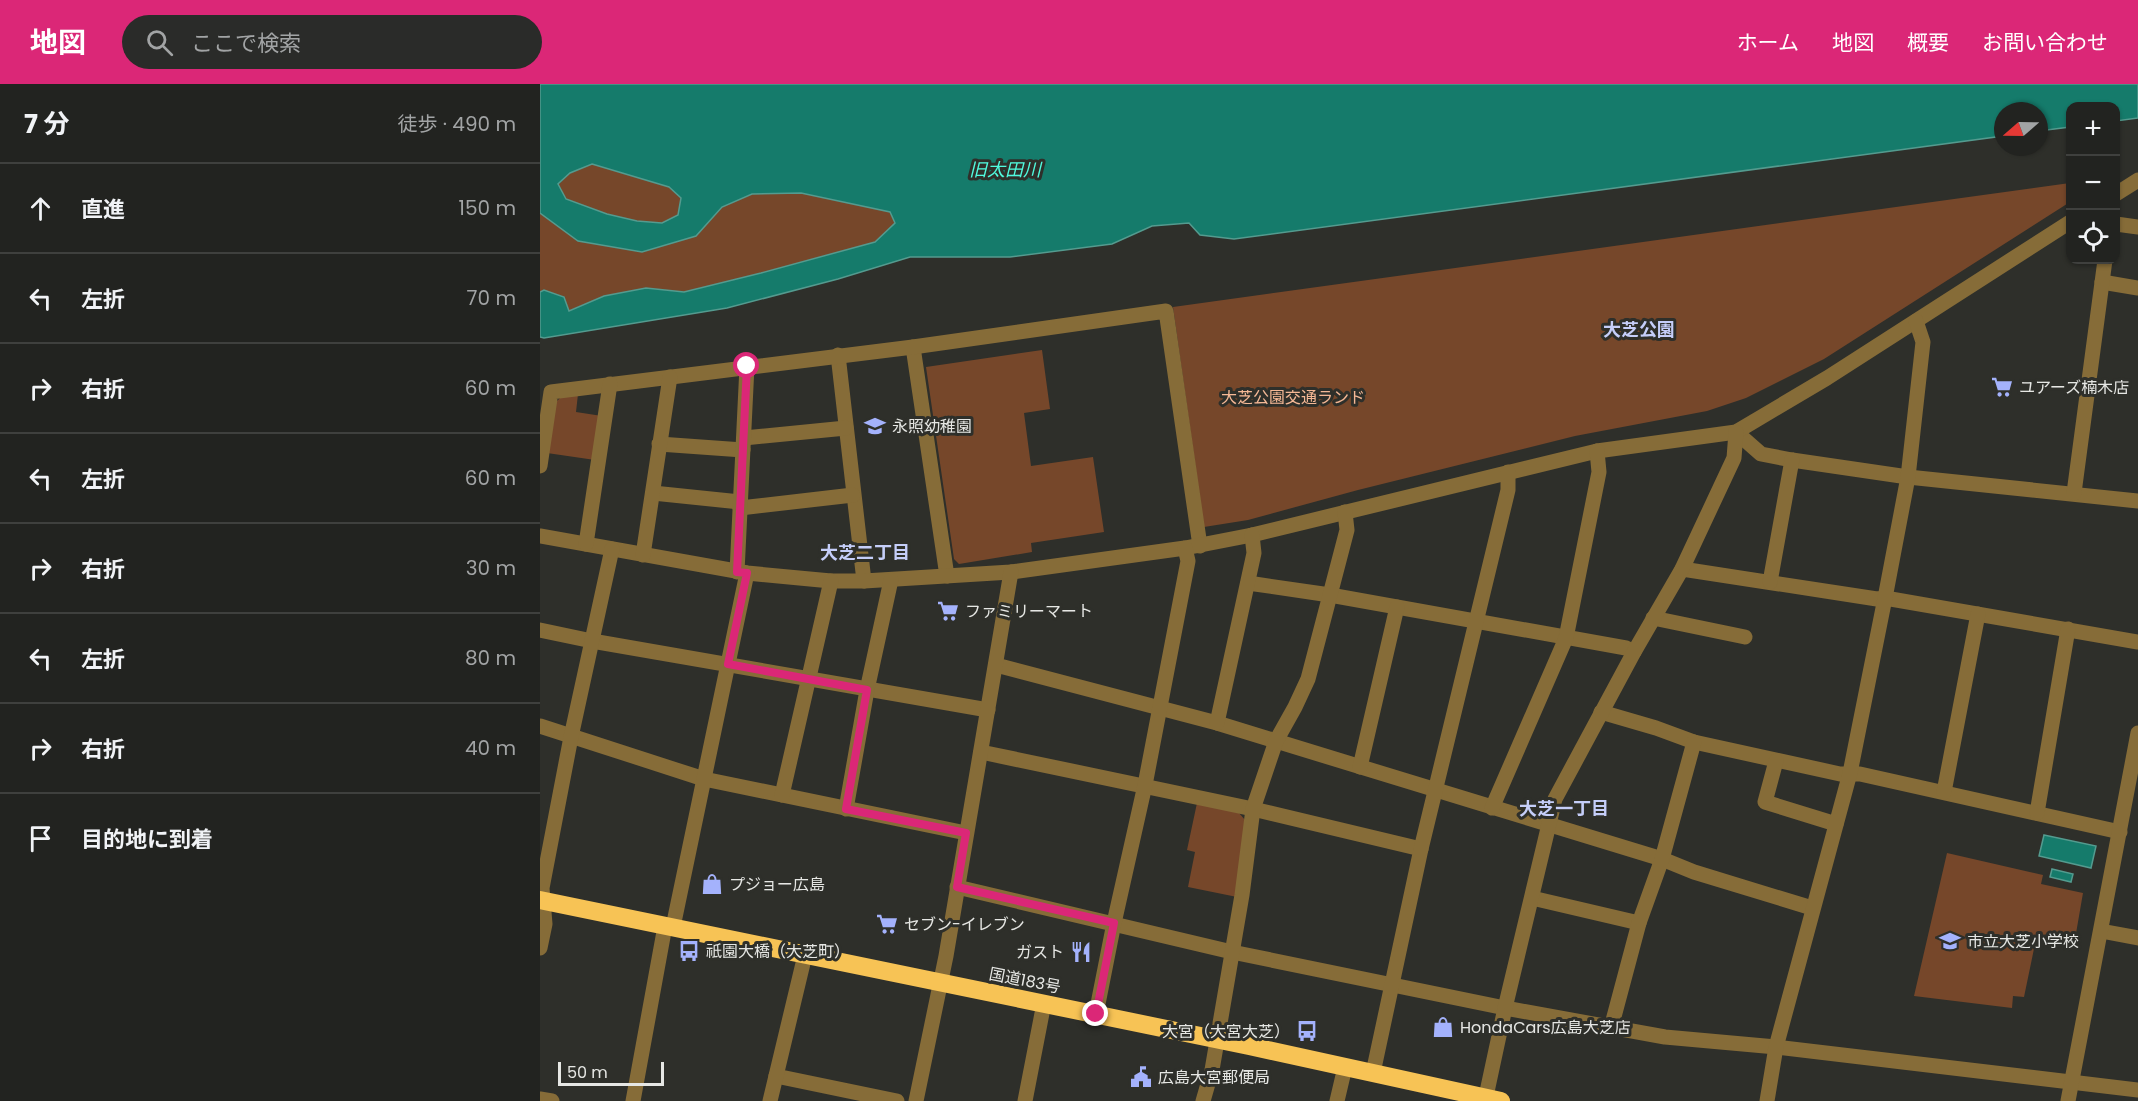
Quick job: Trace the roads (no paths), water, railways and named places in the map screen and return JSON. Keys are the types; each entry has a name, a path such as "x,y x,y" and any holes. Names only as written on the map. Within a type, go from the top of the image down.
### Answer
{"highway":[{"name":"国道183号","path":"542,900 941,984 1044,1003 1491,1100"}],"street":[{"path":"2120,191 2138,180"},
{"path":"540,536 742,572 831,581 864,581 1011,572 1192,547 1252,535 1597,451 1736,432 1827,378 2066,225"},
{"path":"2120,225 2138,227"},
{"path":"2074,493 2104,264"},
{"path":"2102,282 2138,288"},
{"path":"540,466 551,392 913,347 1166,311 1192,547 1146,785 1114,923 1096,1014"},
{"path":"1767,1101 1776,1047 1850,774 1885,598 1908,477 1923,342 1916,321"},
{"path":"913,347 947,576"},
{"path":"838,355 864,581"},
{"path":"633,1101 728,664 742,572 740,505 747,366"},
{"path":"643,555 670,377"},
{"path":"586,544 610,384"},
{"path":"659,444 743,444 846,428"},
{"path":"1736,432 1761,454 1792,460 1908,477 2138,501"},
{"path":"1491,1100 1505,1008 1555,799 1634,652 1682,569 1734,458 1736,432"},
{"path":"1492,808 1566,638 1599,472 1597,451"},
{"path":"1770,582 1792,460"},
{"path":"1373,1073 1422,849 1508,490 1508,472"},
{"path":"653,493 740,505 853,495"},
{"path":"1203,1101 1212,1070 1242,895 1253,809 1276,741 1308,679 1347,530 1345,512"},
{"path":"1217,723 1254,552 1252,535"},
{"path":"540,948 545,924 542,888 571,737 612,549"},
{"path":"1682,569 1877,599 1885,598 2138,642"},
{"path":"916,1101 941,984 1011,572"},
{"path":"846,809 867,690 891,580"},
{"path":"782,795 831,581"},
{"path":"1248,583 1330,595 1626,648 1634,652"},
{"path":"1360,767 1397,607"},
{"path":"1944,792 1978,614"},
{"path":"1653,618 1745,637"},
{"path":"2037,813 2068,629"},
{"path":"540,630 988,710"},
{"path":"996,664 1161,706 1662,859 1694,872 1812,908"},
{"path":"1601,712 1694,742 1776,761 1944,792 2120,832"},
{"path":"540,726 704,779 966,833"},
{"path":"2068,1101 2120,832 2132,795 2138,733"},
{"path":"1611,1028 1639,923 1662,859 1694,742"},
{"path":"981,752 1146,785 1422,849"},
{"path":"1776,761 1765,802 1836,824"},
{"path":"957,887 1232,952 1611,1028 1665,1037 1776,1047 2138,1090"},
{"path":"1532,898 1639,923"},
{"path":"2101,932 2138,938"},
{"path":"770,1101 805,955"},
{"path":"1024,1101 1044,1003"},
{"path":"1337,1101 1345,1067"},
{"path":"776,1076 897,1101"},
{"path":"540,1099 552,1101"}],"water":[{"name":"旧太田川","path":"540,84 2138,84 2138,118 2120,120 2120,102 2066,102 2066,128 2048,130 2048,102 1994,102 1994,137 1234,239 1200,235 1189,223 1152,226 1112,244 1010,257 910,257 838,279 727,308 540,337 540,292 544,290 564,297 569,311 604,296 646,288 684,292 875,242 895,223 890,212 801,193 752,194 722,207 696,236 642,252 578,241 540,213","holes":["592,164 669,187 681,198 678,215 662,223 637,221 607,214 566,199 558,184 570,173"]},
{"path":"2044,835 2096,846 2091,868 2039,856"},
{"path":"2052,869 2073,874 2071,882 2050,877"}],"place":[{"name":"ユアーズ楠木店","path":"2002,387"},
{"name":"永照幼稚園","path":"875,426"},
{"name":"ファミリーマート","path":"948,611"},
{"name":"プジョー広島","path":"712,884"},
{"name":"セブン-イレブン","path":"887,924"},
{"name":"市立大芝小学校","path":"1950,941"},
{"name":"祇園大橋（大芝町）","path":"689,951"},
{"name":"ガスト","path":"1081,952"},
{"name":"HondaCars広島大芝店","path":"1443,1027"},
{"name":"大宮（大宮大芝）","path":"1307,1031"},
{"name":"広島大宮郵便局","path":"1141,1077"}],"district":[{"name":"大芝公園","path":"1639,330"},
{"name":"大芝二丁目","path":"865,553"},
{"name":"大芝一丁目","path":"1564,809"}],"park label":[{"name":"大芝公園交通ランド","path":"1293,397"}]}
